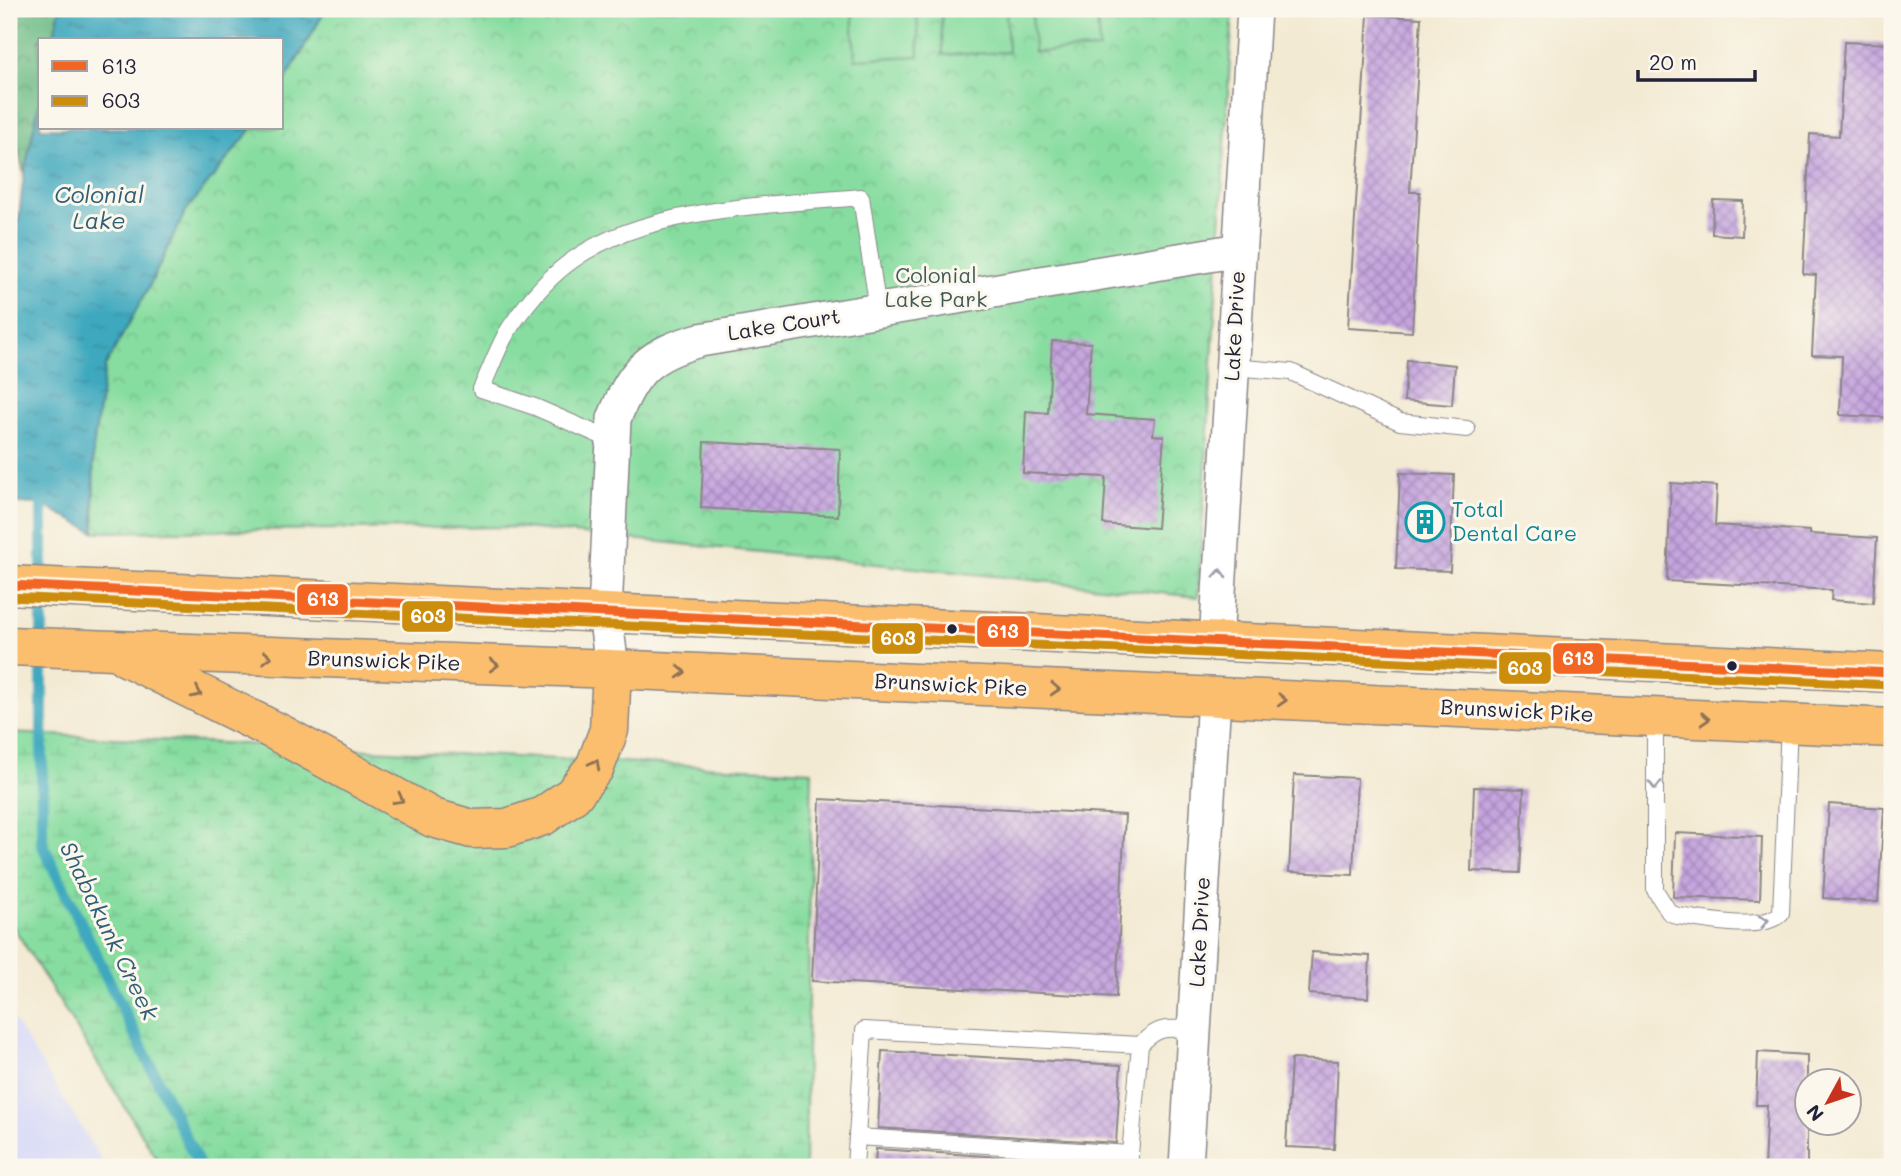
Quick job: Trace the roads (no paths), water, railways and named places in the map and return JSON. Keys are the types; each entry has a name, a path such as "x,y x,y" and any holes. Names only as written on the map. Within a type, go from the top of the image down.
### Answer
{"main road":[{"path":"9,585 1892,673"},
{"name":"Brunswick Pike","path":"9,646 612,669 1892,728"},
{"path":"114,652 279,733 433,818 472,829 507,828 531,820 542,816 573,794 595,767 610,730 612,669"}],"street":[{"name":"Lake Drive","path":"1216,643 1254,9"},
{"name":"Lake Court","path":"612,669 605,611 614,419 625,390 644,365 671,348 700,340 1239,250"},
{"name":"Lake Drive","path":"1186,1167 1213,697"}],"lane":[{"path":"613,442 536,407 481,389 510,328 540,290 576,257 618,234 661,222 743,207 861,197 878,310"},
{"path":"1232,367 1291,372 1400,422 1467,429"},
{"path":"1655,717 1655,890 1668,912 1677,916 1754,924 1768,922 1781,913 1788,723"},
{"path":"857,1137 1130,1161 1140,1045 1151,1034 1165,1028 1194,1030"},
{"path":"855,1167 864,1030 1140,1045"}],"water":[{"path":"60,9 326,9 284,82 284,38 53,38"},
{"name":"Colonial Lake","path":"38,108 38,130 250,130 185,212 150,285 105,367 93,449 94,532 42,504 9,503 9,304 24,174"}],"waterway":[{"name":"Shabakunk Creek","path":"45,491 42,504 42,844 200,1167"}],"place":[{"name":"Total Dental Care","path":"1425,522"}],"park label":[{"name":"Colonial Lake Park","path":"936,288"}]}
